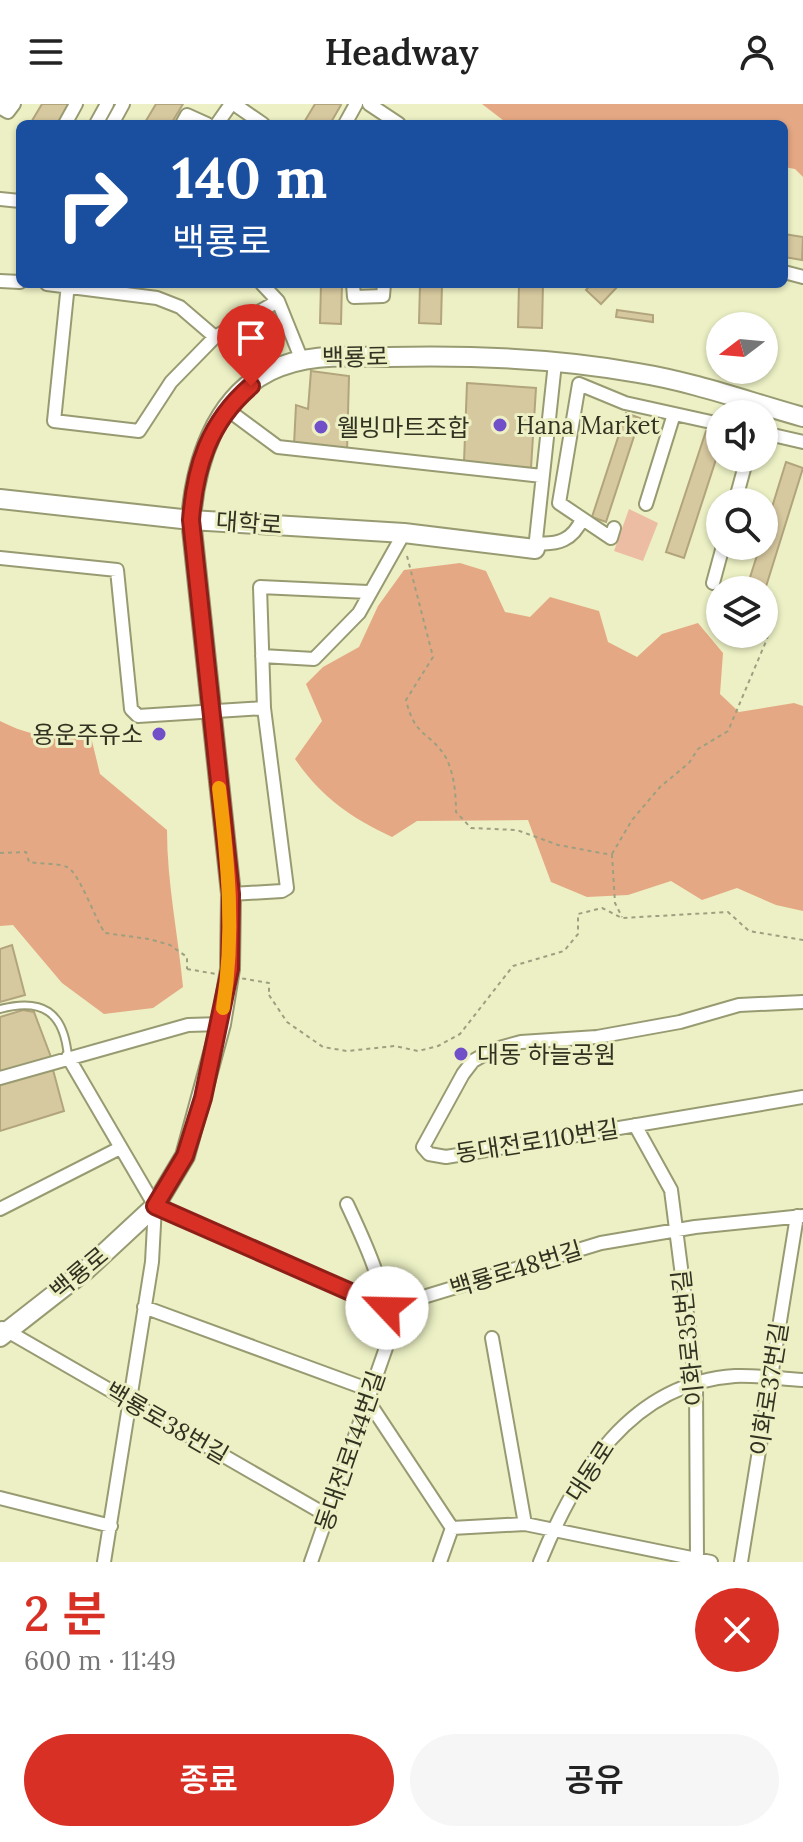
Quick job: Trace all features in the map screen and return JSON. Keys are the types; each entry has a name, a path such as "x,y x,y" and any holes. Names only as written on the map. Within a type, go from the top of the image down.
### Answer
{"main road":[{"name":"백룡로","path":"2,1331 87,1269 155,1206 185,1156 221,1024 230,969 231,894 191,520 194,482 208,438 228,410 267,372 301,358 462,355 640,373 803,417"},
{"name":"대학로","path":"0,499 191,520 535,546"}],"street":[{"path":"2,104 1,108 8,112 14,104"},
{"path":"366,104 386,120"},
{"path":"366,104 386,120"},
{"path":"230,105 250,120"},
{"path":"230,105 256,120"},
{"path":"68,288 54,421 139,431 171,382 215,337 278,301"},
{"path":"89,288 157,298 180,307 215,337"},
{"path":"266,288 278,301 301,358"},
{"path":"353,288 354,297 383,296 384,288"},
{"path":"555,363 535,546 562,542 575,534 582,519"},
{"path":"614,528 611,538 559,503 579,384 625,403 706,421"},
{"path":"228,410 278,447 542,476"},
{"path":"646,504 674,414"},
{"path":"778,436 803,442"},
{"path":"262,656 314,659 359,613 401,537"},
{"path":"0,558 117,570 131,709 138,716 264,708"},
{"path":"231,894 287,888 264,708 260,587 368,592"},
{"name":"동대전로110번길","path":"803,1002 739,1005 666,1024 597,1037 521,1042 492,1050 473,1061 463,1074 423,1147 429,1154 446,1157 803,1097"},
{"path":"0,1078 188,1025 221,1024"},
{"path":"68,1057 155,1206 152,1262 127,1401 104,1562"},
{"name":"이화로35번길","path":"635,1125 671,1190 696,1385 697,1560"},
{"path":"0,1209 120,1148"},
{"name":"동대전로144번길","path":"311,1562 387,1345 387,1308 378,1271 347,1204"},
{"path":"155,1206 387,1308"},
{"name":"백룡로48번길","path":"387,1308 589,1246 675,1230 800,1216"},
{"name":"이화로37번길","path":"741,1562 800,1216"},
{"path":"144,1307 369,1395 452,1528"},
{"name":"백룡로38번길","path":"2,1331 328,1516"},
{"path":"492,1338 525,1524"},
{"name":"대동로","path":"540,1562 582,1477 609,1437 649,1406 696,1385 734,1376 803,1380"},
{"path":"0,1498 111,1526"},
{"path":"452,1528 525,1524 656,1558 711,1562"},
{"path":"440,1562 452,1528"}],"lane":[{"path":"0,1009 25,1003 41,1006 66,1036 68,1057"}],"path":[{"path":"401,537 433,657 406,700 411,722 444,755 456,790 456,812 471,828 517,830 558,845 612,855"},
{"path":"622,918 615,903 612,855 632,820 660,787 689,763 698,749 728,731 763,648"},
{"path":"0,853 26,852 29,862 69,867 78,877 91,914 105,933 170,945 187,957 187,969 269,983 269,995 287,1022 323,1047 347,1051 395,1046 418,1051 438,1046 460,1034 513,966 564,951 578,934 578,914 602,908 622,918 728,912 749,931 803,940"}],"shaded area":[{"path":"482,104 803,104 803,177 795,169 788,168 788,120 503,120"},
{"path":"629,509 658,523 643,561 614,551"},
{"path":"460,563 486,571 505,612 530,617 550,597 599,611 608,642 637,657 662,634 698,623 706,633 706,648 719,648 723,653 720,694 739,712 794,703 803,706 803,911 776,905 737,888 702,900 671,881 628,895 587,897 551,882 528,820 417,821 392,837 350,814 326,796 295,759 322,721 306,684 323,667 359,647 378,606 404,570"},
{"path":"0,721 44,736 91,737 100,774 167,830 183,987 153,1008 104,1014 62,983 13,925 0,926"}],"building":[{"path":"42,104 69,104 59,120 32,120"},
{"path":"156,104 183,104 173,120 146,120"},
{"path":"315,104 341,105 332,120 305,120"},
{"path":"788,235 803,237 802,260 788,258"},
{"path":"321,288 342,288 341,324 320,323"},
{"path":"420,288 442,288 441,324 419,323"},
{"path":"519,288 543,288 542,328 518,327"},
{"path":"588,288 616,288 601,304 586,290"},
{"path":"617,310 653,315 653,322 616,317"},
{"path":"617,310 653,315 653,322 616,317"},
{"name":"웰빙마트조합","path":"311,371 349,376 347,452 294,445 296,405 308,409"},
{"name":"Hana Market","path":"467,383 536,388 531,468 464,462"},
{"path":"626,413 640,418 606,522 592,517"},
{"path":"706,431 706,472 712,472 684,558 666,552"},
{"path":"786,462 803,468 778,548 778,488"},
{"path":"756,560 774,560 769,576 750,576"},
{"path":"12,945 25,995 0,1002 0,949"},
{"path":"23,1010 34,1012 51,1057 0,1073 0,1017"},
{"path":"52,1066 64,1111 0,1131 0,1083"}],"slow traffic":[{"path":"219,788 231,894 230,969 223,1008"}],"place":[{"name":"Hana Market","path":"500,425"},
{"name":"웰빙마트조합","path":"321,427"},
{"name":"용운주유소","path":"159,734"},
{"name":"대동 하늘공원","path":"461,1054"}],"route":[{"path":"251,386 235,399 208,438 194,482 191,520 231,894 230,969 221,1024 185,1156 155,1206 387,1308"}]}
